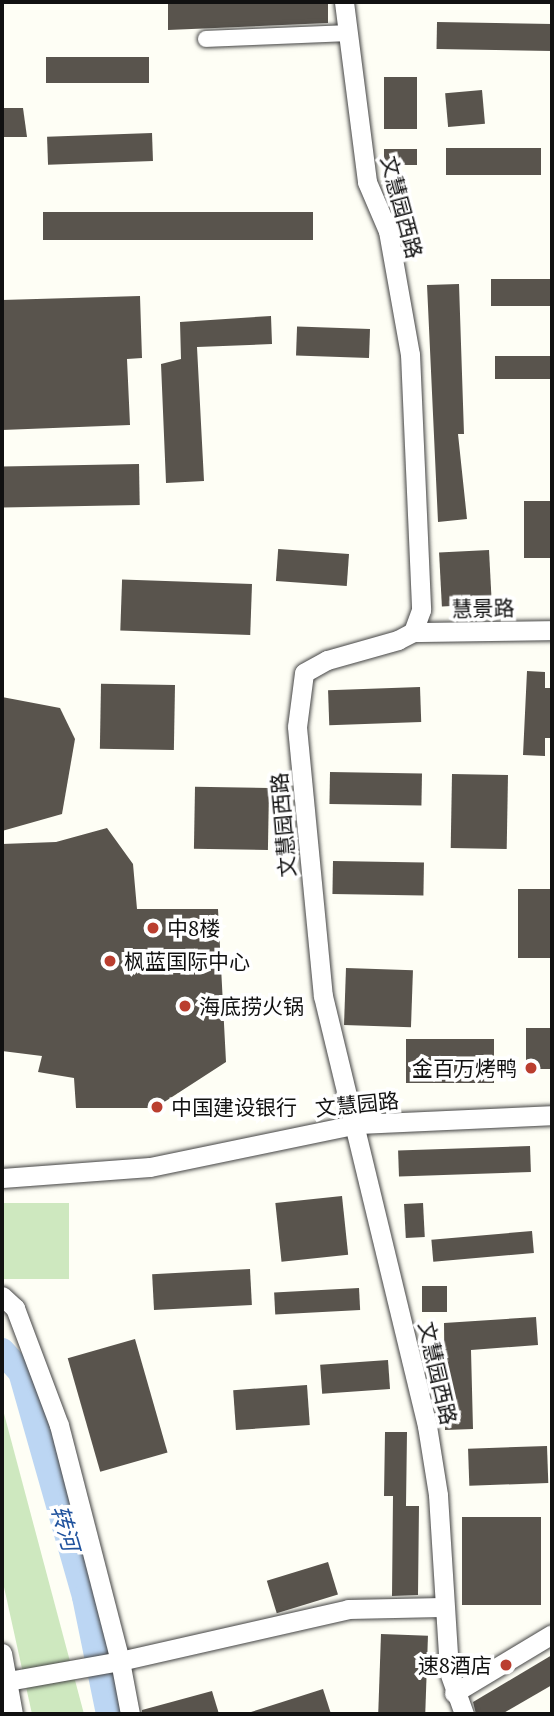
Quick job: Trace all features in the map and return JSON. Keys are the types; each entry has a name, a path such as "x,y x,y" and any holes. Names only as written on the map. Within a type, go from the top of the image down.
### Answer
{"street":[{"name":"文慧园西路","path":"344,2 367,182 388,230 410,354 421,610 413,632 327,660 304,673 297,698 323,996 357,1124 427,1426 438,1495 442,1607 454,1693 464,1714"},
{"path":"206,38 348,33"},
{"name":"慧景路","path":"413,632 552,630"},
{"name":"文慧园路","path":"2,1178 150,1167 357,1124 552,1115"},
{"path":"2,1296 15,1308 59,1425 119,1655 130,1714"},
{"path":"8,1681 119,1655 348,1609 442,1607"},
{"path":"454,1693 552,1634"},
{"path":"2,1653 13,1714"}],"green space":[{"path":"2,1203 69,1203 69,1279 2,1279"},
{"path":"2,1406 84,1714 32,1714 2,1578"}],"building":[{"path":"168,2 328,2 328,23 168,30"},
{"path":"437,22 552,24 552,51 437,49"},
{"path":"46,57 149,57 149,83 46,83"},
{"path":"384,77 417,77 417,129 384,129"},
{"path":"482,90 485,124 448,127 445,93"},
{"path":"2,108 23,108 27,137 2,137"},
{"path":"152,133 153,161 48,165 47,137"},
{"path":"446,148 541,148 541,175 446,175"},
{"path":"384,149 417,149 417,165 384,165"},
{"path":"43,212 313,212 313,240 43,240"},
{"path":"491,279 552,279 552,306 491,306"},
{"path":"459,284 464,434 458,434 467,519 438,522 427,285"},
{"path":"140,296 142,358 127,359 130,425 2,430 2,300"},
{"path":"271,316 272,344 197,347 204,481 166,483 161,364 181,359 180,322"},
{"path":"297,326 370,329 369,358 296,355"},
{"path":"495,356 552,356 552,379 495,379"},
{"path":"139,464 140,505 3,507 2,466"},
{"path":"524,501 552,501 552,558 524,558"},
{"path":"278,549 349,554 347,586 276,581"},
{"path":"489,550 492,604 442,607 439,553"},
{"path":"122,579 252,584 250,635 120,630"},
{"path":"527,671 545,672 545,688 552,688 552,738 545,738 545,756 523,755"},
{"path":"101,684 175,685 174,750 100,749"},
{"path":"420,687 421,722 329,725 328,690"},
{"path":"2,697 60,708 75,739 62,814 2,831"},
{"path":"330,772 422,774 421,806 329,804"},
{"path":"452,774 508,775 507,849 451,848"},
{"path":"195,787 269,788 268,850 194,849"},
{"name":"枫蓝国际中心","path":"107,828 133,864 137,909 218,909 226,1062 155,1108 76,1108 74,1078 38,1072 42,1056 2,1051 2,844 56,842"},
{"path":"333,861 424,863 423,896 332,894"},
{"path":"518,889 552,889 552,958 518,958"},
{"path":"346,968 413,970 411,1027 344,1025"},
{"path":"526,1028 552,1028 552,1069 526,1069"},
{"path":"406,1039 494,1039 494,1083 406,1083"},
{"path":"530,1146 531,1172 399,1177 398,1151"},
{"path":"342,1196 348,1255 282,1262 275,1203"},
{"path":"423,1203 425,1237 406,1238 404,1204"},
{"path":"532,1231 534,1253 433,1262 431,1240"},
{"path":"250,1269 252,1305 154,1310 152,1274"},
{"path":"422,1286 447,1286 447,1312 422,1312"},
{"path":"359,1288 360,1310 275,1314 274,1292"},
{"path":"536,1317 538,1345 471,1350 473,1429 445,1430 444,1323"},
{"path":"135,1339 168,1452 100,1472 68,1358"},
{"path":"388,1360 390,1389 322,1394 320,1365"},
{"path":"307,1385 310,1425 236,1430 233,1390"},
{"path":"385,1432 407,1432 406,1506 419,1506 418,1595 392,1596 393,1496 384,1496"},
{"path":"547,1446 548,1483 469,1486 468,1449"},
{"path":"462,1517 541,1517 541,1605 462,1605"},
{"path":"328,1562 338,1595 277,1613 267,1581"},
{"path":"381,1634 428,1636 425,1714 378,1714"},
{"path":"552,1655 552,1685 502,1714 476,1714 473,1702"},
{"path":"323,1689 331,1714 251,1714 251,1712"},
{"path":"212,1691 219,1714 142,1714 142,1710"}],"waterway":[{"name":"转河","path":"2,1351 21,1372 85,1597 109,1714"}],"place":[{"name":"中8楼","path":"153,928"},
{"name":"枫蓝国际中心","path":"110,961"},
{"name":"海底捞火锅","path":"185,1006"},
{"name":"金百万烤鸭","path":"531,1068"},
{"name":"中国建设银行","path":"157,1107"},
{"name":"速8酒店","path":"506,1665"}]}
